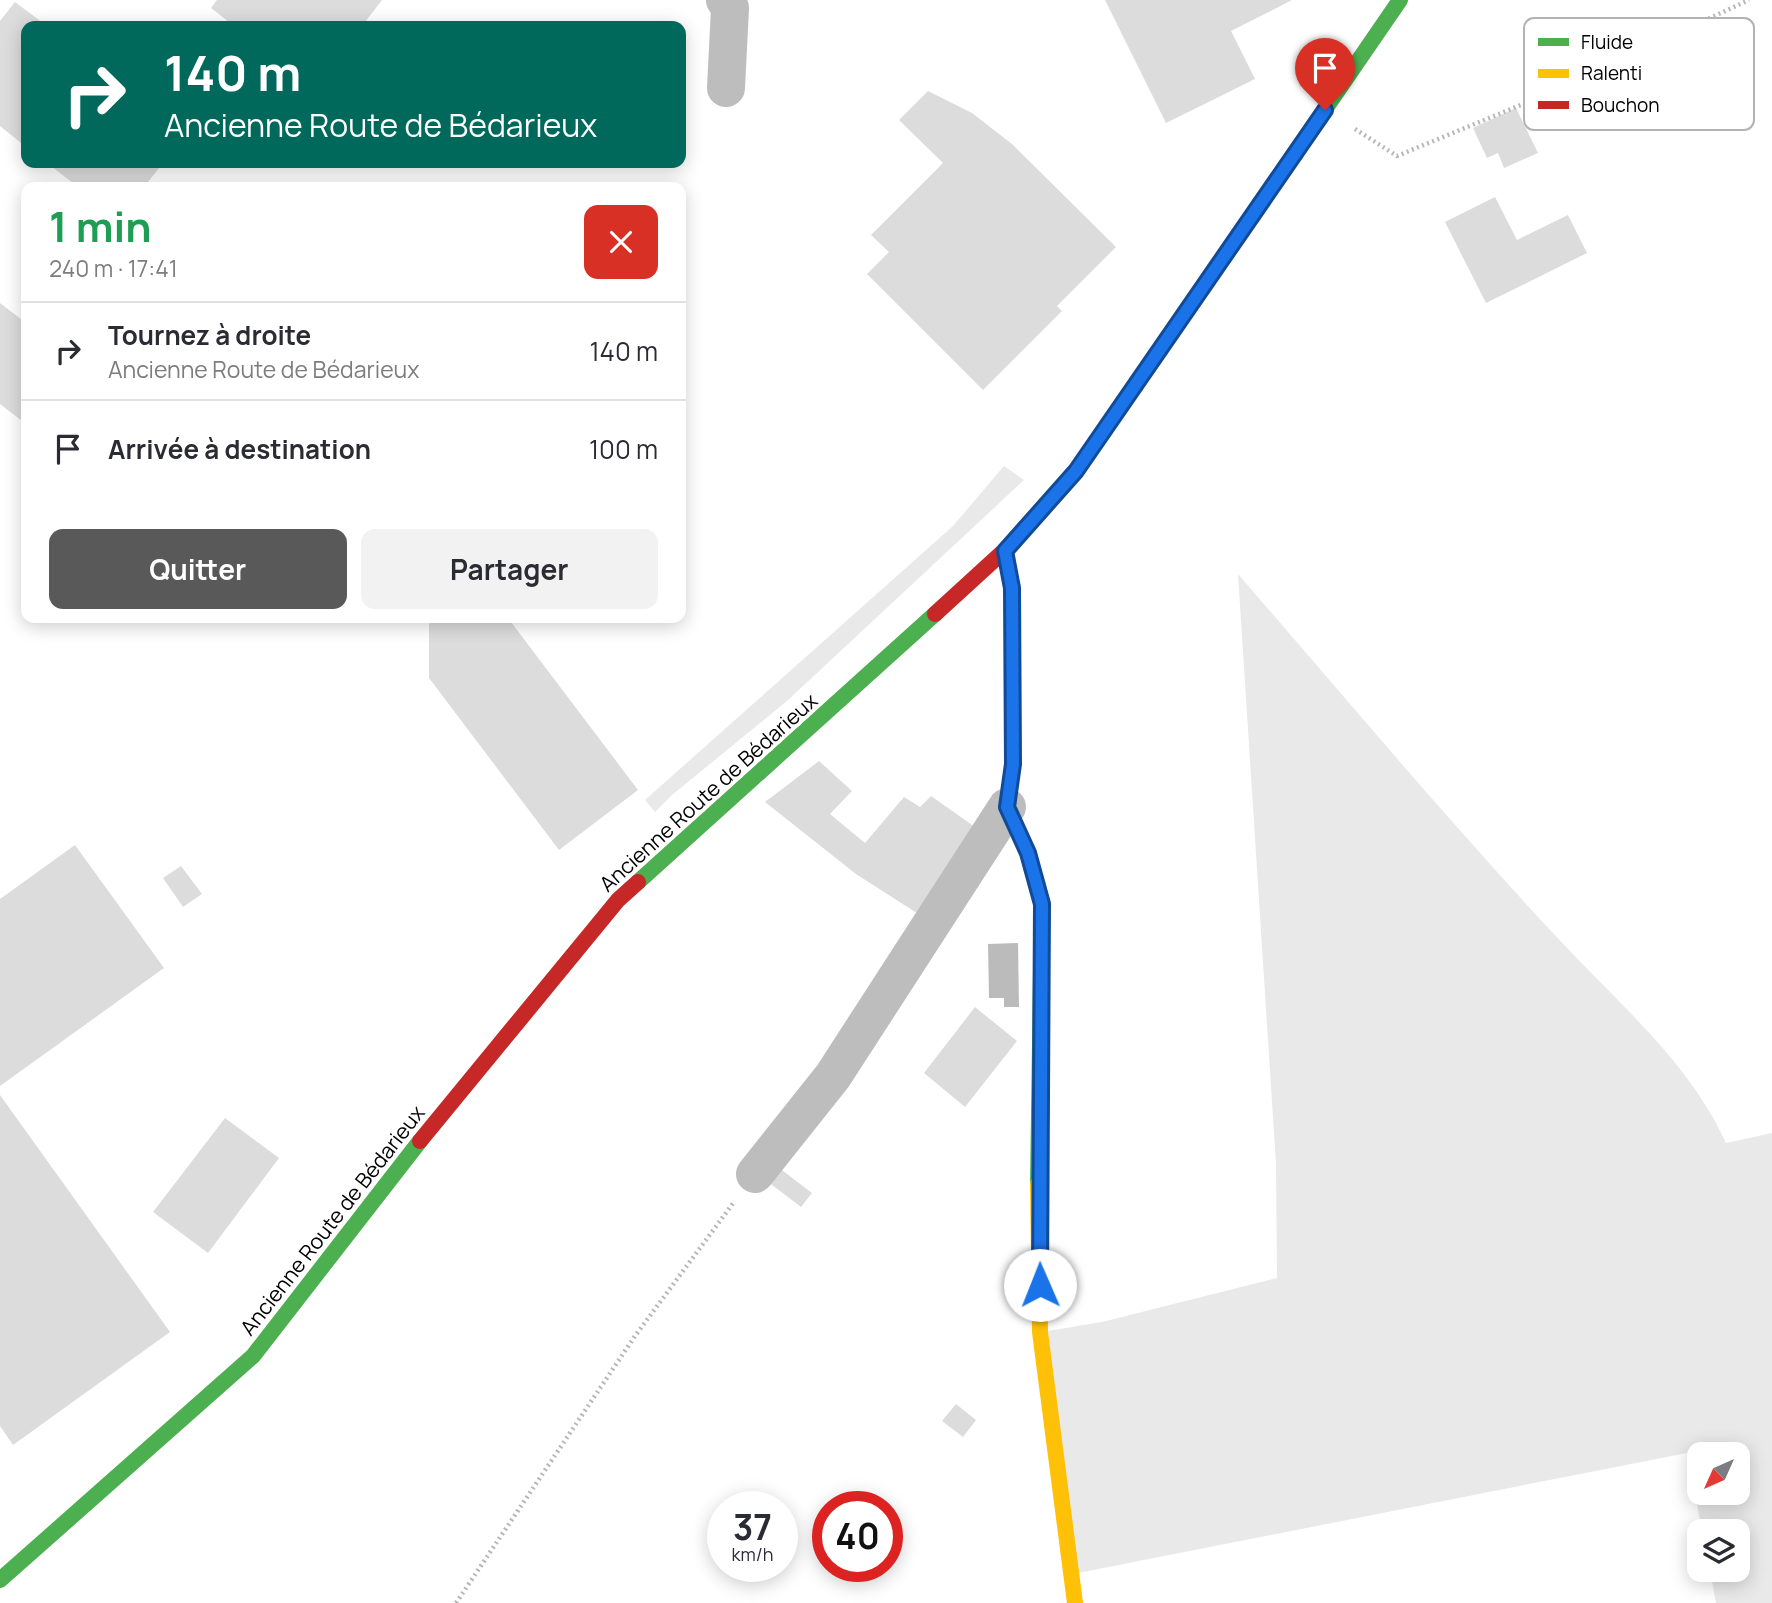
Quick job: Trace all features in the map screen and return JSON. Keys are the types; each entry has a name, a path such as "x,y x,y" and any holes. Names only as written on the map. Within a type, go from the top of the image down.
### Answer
{"street":[{"path":"725,0 730,8 726,88"},
{"name":"Ancienne Route de Bédarieux","path":"0,1580 253,1356 405,1159 618,900 1005,551 1076,471 1400,0"},
{"path":"755,1174 833,1076 1007,807 1013,764 1012,601 1005,551"},
{"path":"1007,807 1028,853 1042,904 1038,1191 1040,1332 1075,1603"}],"path":[{"path":"1710,18 1749,0"},
{"path":"1325,110 1397,156 1524,104"},
{"path":"456,1603 635,1336 755,1174"}],"shaded area":[{"path":"1004,466 1024,480 787,701 655,812 645,800 953,526"},
{"path":"1238,574 1472,844 1648,1031 1691,1084 1726,1143 1772,1133 1772,1603 1716,1603 1712,1582 1750,1582 1750,1519 1700,1519 1697,1505 1750,1505 1750,1442 1687,1442 1687,1453 1078,1573 1048,1331 1102,1322 1277,1278 1276,1164"},
{"path":"1018,943 1019,1007 1004,1007 1004,998 989,998 988,944"}],"building":[{"path":"217,0 382,0 366,21 228,21 211,8"},
{"path":"1105,0 1292,0 1231,31 1255,79 1166,123"},
{"path":"15,2 40,21 21,21 21,143 0,126 0,21"},
{"path":"928,91 972,113 1012,144 1116,247 1057,306 1062,311 983,390 867,274 889,252 871,235 943,163 899,120"},
{"path":"1516,108 1524,130 1527,130 1538,153 1504,168 1498,153 1487,158 1473,128"},
{"path":"53,168 159,168 148,182 72,182"},
{"path":"1495,197 1517,240 1568,215 1587,253 1486,303 1445,222"},
{"path":"0,303 21,319 21,420 0,404"},
{"path":"512,623 638,790 559,850 429,678 429,624"},
{"path":"819,761 852,791 830,814 865,843 904,797 920,807 931,796 975,827 923,917 856,874 765,802"},
{"path":"75,845 164,968 0,1086 0,899"},
{"path":"181,866 202,894 183,907 163,878"},
{"path":"975,1007 1017,1041 965,1107 924,1073"},
{"path":"0,1095 170,1332 13,1445 0,1426"},
{"path":"225,1118 279,1158 208,1253 153,1212"},
{"path":"774,1164 812,1193 801,1207 763,1178"},
{"path":"956,1404 976,1420 963,1437 942,1421"}],"traffic: fast":[{"path":"1201,290 1400,0"},
{"path":"638,882 935,614"},
{"path":"1036,883 1042,904 1038,1184"},
{"path":"0,1580 253,1356 420,1141"}],"traffic: slow":[{"path":"1038,1184 1040,1332 1075,1603"}],"traffic: jam":[{"path":"935,614 1005,550 1076,471 1201,290"},
{"path":"1005,550 1012,588 1013,764 1007,807 1028,853 1036,883"},
{"path":"420,1141 618,900 638,882"}],"route":[{"path":"1040,1285 1038,1191 1042,904 1028,853 1007,807 1013,764 1012,588 1005,551 1076,471 1325,110"}]}
